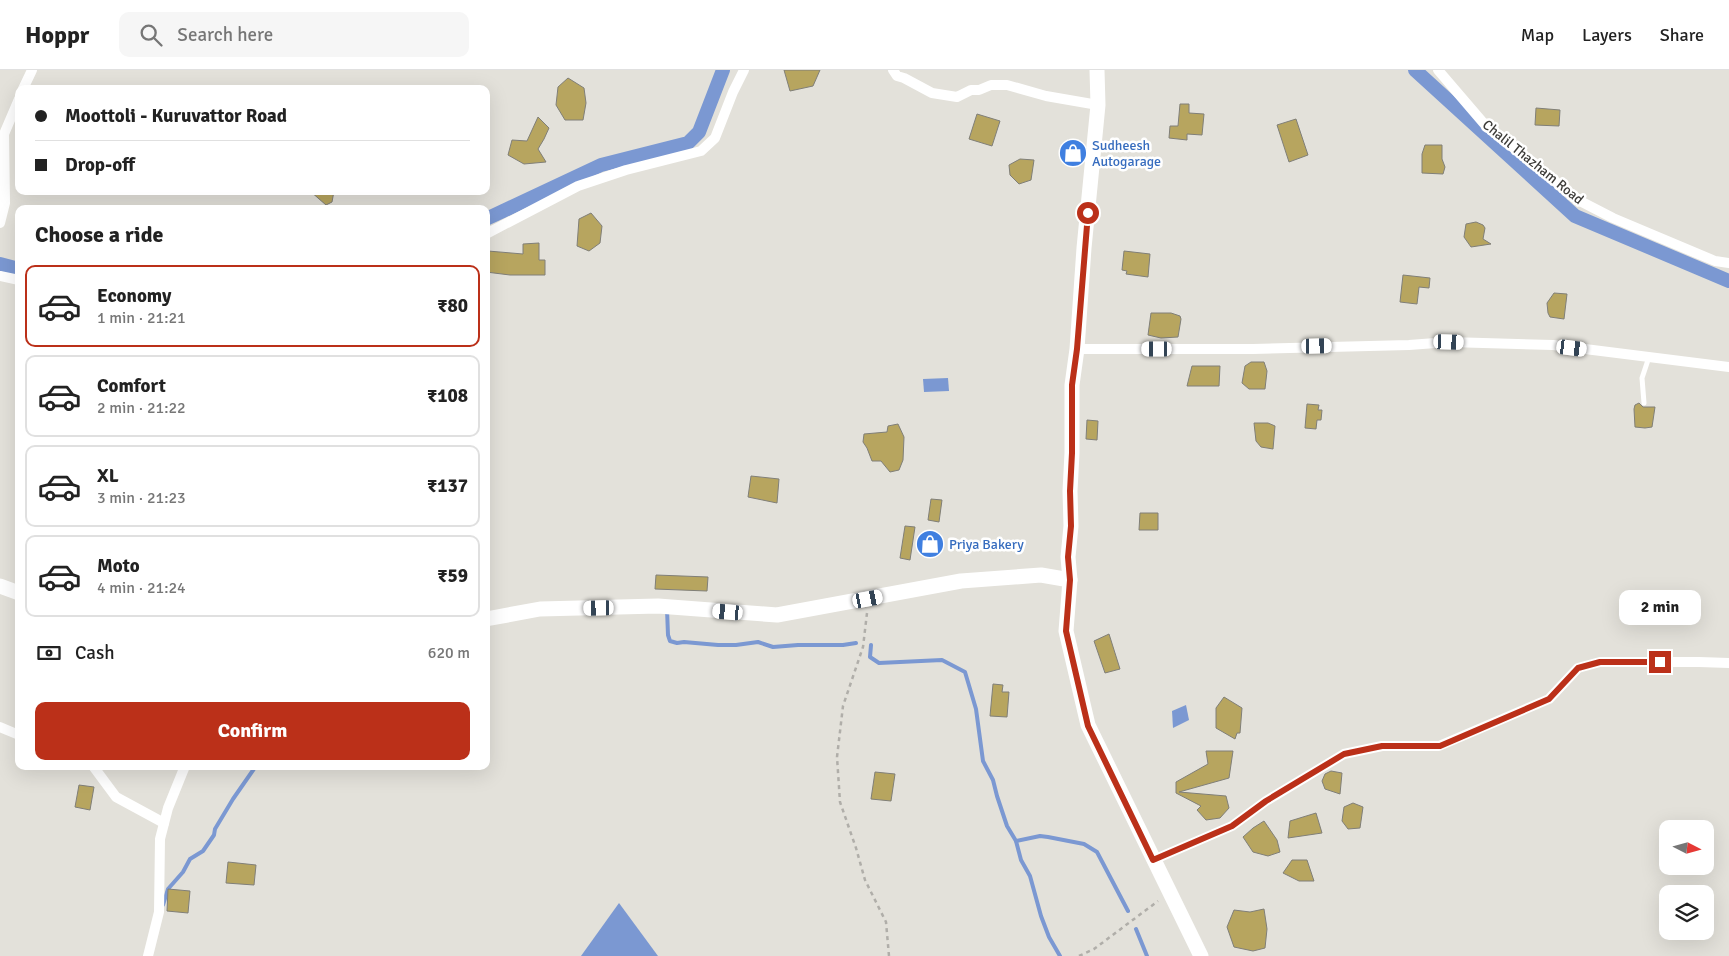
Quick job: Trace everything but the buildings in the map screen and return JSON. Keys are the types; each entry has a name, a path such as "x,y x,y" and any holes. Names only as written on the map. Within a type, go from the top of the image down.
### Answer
{"main road":[{"path":"1097,70 1098,105 1084,248 1077,349 1072,385 1071,526 1068,557 1070,580 1066,631 1088,726 1201,956"},
{"path":"490,618 540,609 658,606 777,615 961,581 1041,575 1070,580"},
{"path":"0,586 15,592"}],"street":[{"path":"25,85 32,70"},
{"path":"490,232 578,186 626,170 701,151 715,138 744,70"},
{"path":"893,70 897,76 932,93 949,96 957,97 971,90 979,90 991,85 1007,86 1046,96 1098,105"},
{"name":"Chalil Thazham Road","path":"1438,70 1486,126 1580,201 1613,218 1715,261 1729,263"},
{"path":"0,223 5,203 4,134 15,108"},
{"path":"0,276 15,279"},
{"path":"1077,349 1253,349 1409,345 1449,342 1553,345 1729,367"},
{"path":"1153,860 1232,826 1266,801 1344,754 1382,746 1440,746 1549,699 1578,668 1600,662 1729,663"},
{"path":"0,727 15,733"},
{"path":"96,770 116,797 164,823"},
{"path":"148,956 159,912 160,840 168,808 183,770"}],"lane":[{"path":"1644,403 1642,378 1649,357"}],"path":[{"path":"868,599 863,647 844,706 837,756 840,802 865,880 886,922 888,956"},
{"path":"1080,956 1094,949 1169,892"}],"water":[{"path":"948,378 949,391 924,392 923,379"},
{"path":"1186,705 1189,720 1173,728 1172,711"},
{"path":"619,903 658,956 581,956"}],"waterway":[{"path":"490,217 601,165 688,143 699,132 723,70"},
{"path":"1415,70 1575,216 1729,281"},
{"path":"0,264 15,268"},
{"path":"667,609 668,635 670,641 677,643 736,645 758,642 773,647 856,643"},
{"path":"871,645 870,657 879,663 942,660 965,672 976,709 983,761 993,780 1007,826 1016,841 1040,836 1048,837 1084,844 1097,852 1128,911"},
{"path":"163,905 168,889 183,872 190,859 203,851 214,835 215,829 233,799 253,770"},
{"path":"1016,841 1021,860 1030,876 1049,937 1060,956"},
{"path":"1136,929 1147,956"}],"place":[{"name":"Sudheesh Autogarage","path":"1073,153"},
{"name":"Priya Bakery","path":"930,544"}],"route":[{"path":"1088,213 1077,349 1072,385 1071,526 1068,557 1070,580 1066,631 1088,726 1153,860 1232,826 1266,801 1344,754 1382,746 1440,746 1549,699 1578,668 1600,662 1660,662"}]}
